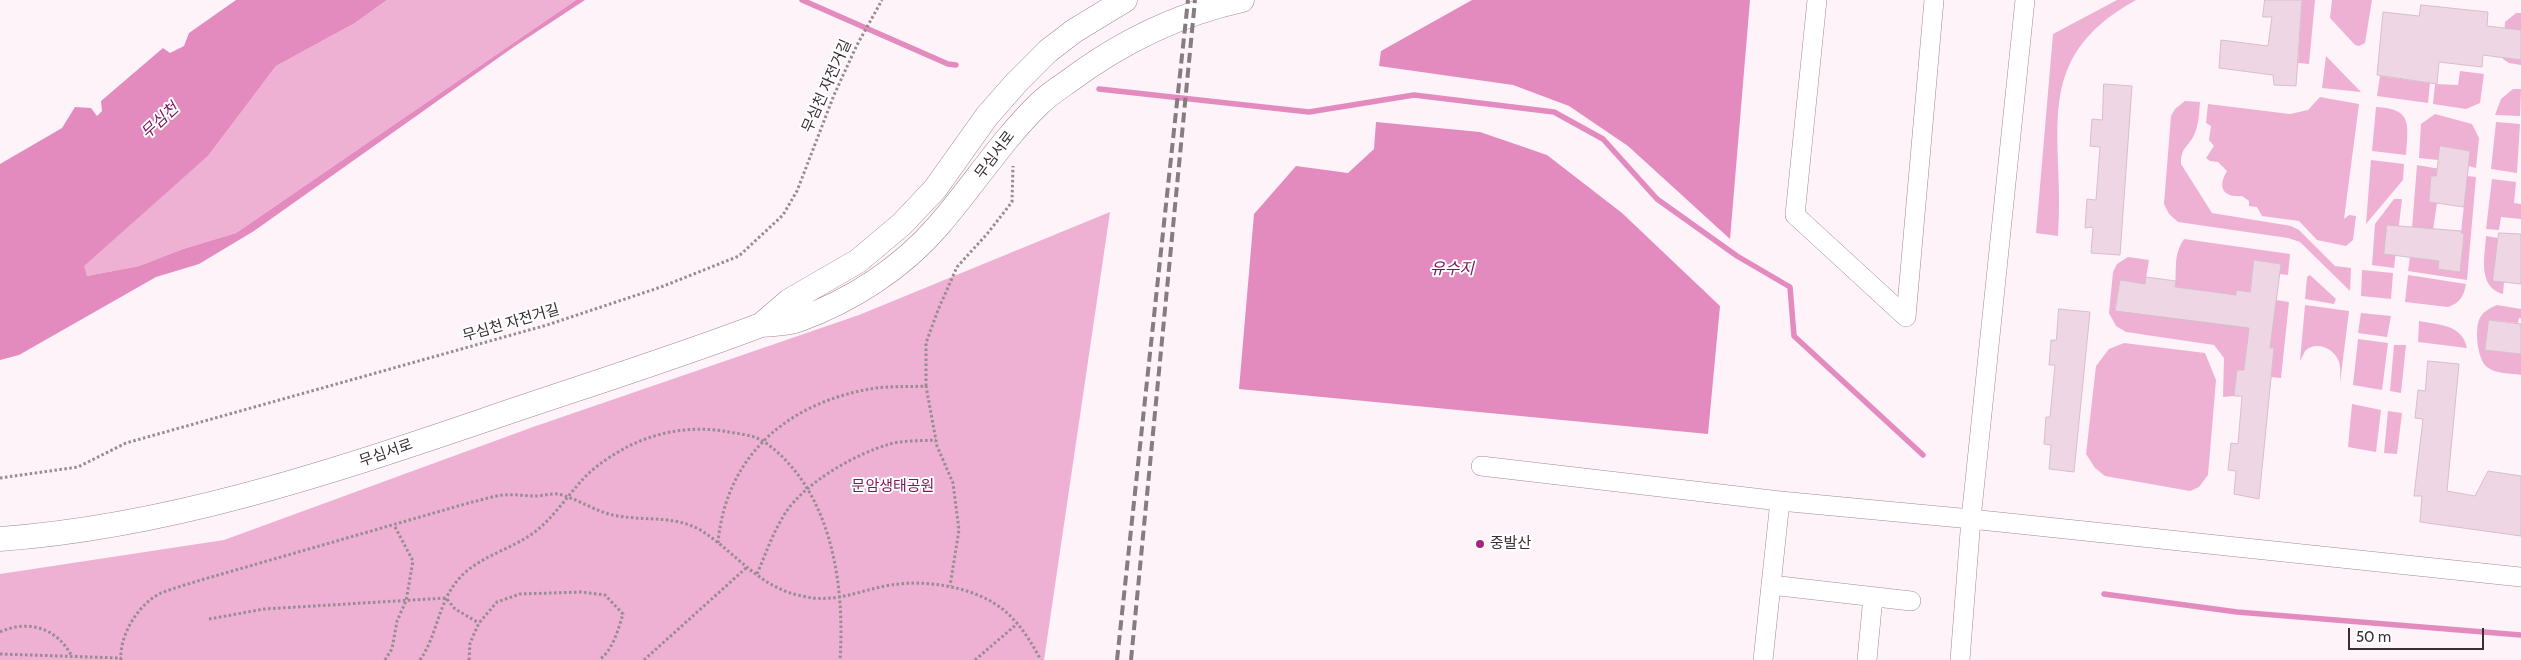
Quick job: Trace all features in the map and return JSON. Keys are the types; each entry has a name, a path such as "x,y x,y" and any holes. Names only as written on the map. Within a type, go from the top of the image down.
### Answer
{"street":[{"name":"무심서로","path":"761,326 789,301 825,282 858,261 902,224 935,189 987,116 1016,83 1048,51 1074,31 1125,0"},
{"name":"무심서로","path":"0,539 33,536 124,522 229,500 346,467 761,326 797,320 853,295 903,260 937,227 1006,137 1041,102 1092,63 1123,44 1163,25 1242,0"},
{"path":"1816,0 1795,215 1906,317 1934,0"},
{"path":"1960,660 1971,519 2025,0"},
{"path":"1481,466 1780,502 1971,519 2521,578"},
{"path":"1763,660 1780,502"},
{"path":"1771,585 1911,601"},
{"path":"1867,660 1873,597"}],"path":[{"name":"무심천 자전거길","path":"0,478 78,468 126,443 547,325 661,287 739,256 783,215 797,191 834,95 857,45 882,0"},
{"path":"950,586 959,530 953,483 936,440 926,386 926,343 957,267 987,234 1012,202 1013,160"},
{"path":"718,543 723,507 737,476 761,441 810,406 876,388 926,386"},
{"path":"420,660 435,630 446,598 456,582 468,569 534,533 552,517 588,474 606,460 640,441 662,433 713,429 751,436 761,441 783,459 806,487 820,511 841,597 840,660"},
{"path":"756,574 771,537 786,511 806,487 857,458 891,444 936,440"},
{"path":"0,654 121,659 120,651 127,628 144,607 159,594 201,580 504,494 537,496 556,493 616,516 680,521 701,531 718,543 746,568 773,586 802,596 841,597 890,585 917,583 950,586 964,590 1004,610 1017,624 1041,660"},
{"path":"385,660 392,649 396,621 406,601 413,561 394,525"},
{"path":"644,660 746,568"},
{"path":"469,660 470,643 479,623 497,602 520,594 581,592 605,594 623,614 617,635 605,656 599,660"},
{"path":"209,619 264,609 369,601 446,598"},
{"path":"446,598 455,609 479,623"},
{"path":"975,660 1017,624"},
{"path":"0,632 18,626 35,626 60,639 72,657"}],"green space":[{"path":"387,0 576,0 236,233 183,249 139,266 87,276 83,266 208,156 276,66 355,23"},
{"path":"2117,0 2136,0 2102,23 2079,48 2066,74 2059,103 2057,133 2058,236 2036,233 2053,34"},
{"path":"2302,0 2315,0 2309,64 2298,63"},
{"path":"2332,0 2372,0 2365,43 2359,46 2355,45 2330,18"},
{"path":"2516,13 2521,13 2521,65 2509,63 2503,59 2505,22"},
{"path":"2326,56 2361,92 2322,88"},
{"path":"2460,71 2484,74 2480,103 2466,109 2433,104 2435,84 2458,85"},
{"path":"2380,76 2430,83 2428,103 2377,96"},
{"path":"2513,89 2521,89 2520,116 2495,115 2501,99"},
{"path":"2320,97 2359,104 2344,219 2349,215 2356,216 2353,240 2346,246 2317,240 2299,221 2262,216 2257,207 2249,206 2249,201 2242,196 2226,193 2222,182 2227,171 2218,162 2210,161 2206,158 2214,146 2209,140 2211,126 2206,123 2208,104 2290,114 2308,110"},
{"path":"2185,101 2200,102 2196,131 2184,150 2181,164 2212,213 2291,226 2299,230 2335,266 2351,268 2350,291 2300,242 2288,238 2178,222 2169,214 2164,204 2171,116 2175,109"},
{"path":"2376,107 2397,111 2406,120 2406,155 2372,151"},
{"path":"2435,114 2472,124 2479,138 2476,168 2468,166 2470,151 2440,146 2438,160 2419,158 2421,124"},
{"path":"2496,122 2520,124 2517,173 2491,169"},
{"path":"2371,160 2404,164 2403,180 2366,224"},
{"path":"2417,165 2440,169 2439,176 2431,176 2429,202 2437,203 2432,237 2412,228"},
{"path":"2467,176 2476,177 2467,280 2408,271 2410,257 2439,261 2438,269 2460,272 2464,234 2461,233"},
{"path":"2492,179 2516,182 2514,203 2521,204 2521,219 2501,217 2499,230 2486,229"},
{"path":"2394,199 2402,199 2394,268 2372,265 2375,224"},
{"name":"문암생태공원","path":"1110,212 1044,660 0,660 0,574 224,540 533,427 859,315"},
{"path":"2486,236 2498,238 2493,280 2504,282 2503,294 2489,285 2486,278 2484,261"},
{"path":"2184,239 2290,254 2288,275 2279,274 2281,264 2254,260 2250,292 2236,290 2236,295 2175,287 2177,256"},
{"path":"2128,257 2149,260 2145,284 2120,280 2115,310 2240,320 2271,338 2276,300 2289,302 2281,378 2271,377 2274,348 2247,345 2244,370 2237,370 2234,396 2223,397 2224,358 2214,345 2126,332 2116,326 2109,313 2113,272 2117,264"},
{"path":"2362,270 2393,273 2391,299 2361,296"},
{"path":"2310,275 2336,299 2334,304 2305,299 2307,277"},
{"path":"2408,275 2466,284 2461,298 2448,307 2405,302"},
{"path":"2305,305 2349,311 2340,383 2339,362 2330,350 2320,346 2310,347 2305,351 2300,361"},
{"path":"2497,305 2521,309 2521,318 2519,318 2518,323 2489,320 2486,350 2521,354 2521,375 2490,369 2481,358 2477,338 2479,320 2484,313"},
{"path":"2361,313 2391,316 2387,337 2358,333"},
{"path":"2419,321 2442,325 2455,330 2464,340 2467,348 2418,342"},
{"path":"2358,339 2388,343 2382,390 2353,385"},
{"path":"2124,343 2205,353 2216,380 2208,475 2199,487 2190,491 2105,476 2095,468 2086,454 2096,366 2109,349"},
{"path":"2394,345 2406,345 2401,393 2390,391"},
{"path":"2352,404 2381,410 2376,452 2348,447"},
{"path":"2388,411 2402,413 2397,454 2384,453"}],"water":[{"name":"무심천","path":"236,0 387,0 355,23 276,66 208,156 84,266 87,276 139,266 183,249 236,233 576,0 585,0 515,46 254,231 199,264 156,277 19,355 0,360 0,164 62,128 75,107 91,108 97,116 102,111 101,101 163,48 170,53 184,46 189,33"},
{"path":"1472,0 1750,0 1730,239 1628,146 1569,106 1513,85 1379,66 1381,51"},
{"name":"유수지","path":"1376,122 1480,132 1547,155 1622,213 1720,306 1708,434 1239,389 1254,214 1296,166 1348,173 1374,149"}],"building":[{"path":"2265,0 2302,0 2296,86 2274,85 2273,75 2219,68 2221,40 2268,46 2272,17 2263,17"},
{"path":"2421,5 2488,12 2487,26 2521,30 2521,60 2483,55 2482,67 2439,62 2437,84 2377,75 2383,12 2419,16"},
{"path":"2104,84 2132,86 2120,255 2091,253 2093,227 2085,228 2087,199 2096,200 2100,147 2090,146 2092,119 2102,120"},
{"path":"2440,146 2470,151 2464,207 2429,202 2431,176 2436,176"},
{"path":"2387,225 2461,231 2464,234 2460,272 2438,269 2439,261 2384,254"},
{"path":"2499,233 2521,234 2521,284 2493,281"},
{"path":"2254,260 2281,264 2270,348 2274,348 2259,499 2234,494 2236,471 2228,470 2231,443 2238,444 2242,396 2234,396 2237,370 2244,370 2249,328 2115,311 2120,280 2145,284 2146,277 2176,281 2175,287 2236,295 2236,290 2250,292"},
{"path":"2059,309 2090,312 2074,472 2049,469 2051,445 2044,444 2046,417 2050,417 2055,365 2049,365 2051,340 2056,340"},
{"path":"2489,320 2521,324 2521,354 2485,350"},
{"path":"2428,361 2459,364 2447,491 2475,496 2488,471 2521,476 2521,536 2420,522 2422,496 2414,496 2423,419 2415,418 2418,390 2425,391"}],"waterway":[{"path":"802,0 948,64 956,65"},
{"path":"1099,89 1309,112 1414,95 1554,112 1603,139 1657,199 1737,256 1790,287 1794,336 1923,455"},
{"path":"2104,594 2237,612 2521,635"}],"railway":[{"path":"1117,660 1188,0"},
{"path":"1131,660 1195,0"}],"place":[{"name":"중발산","path":"1480,544"}]}
